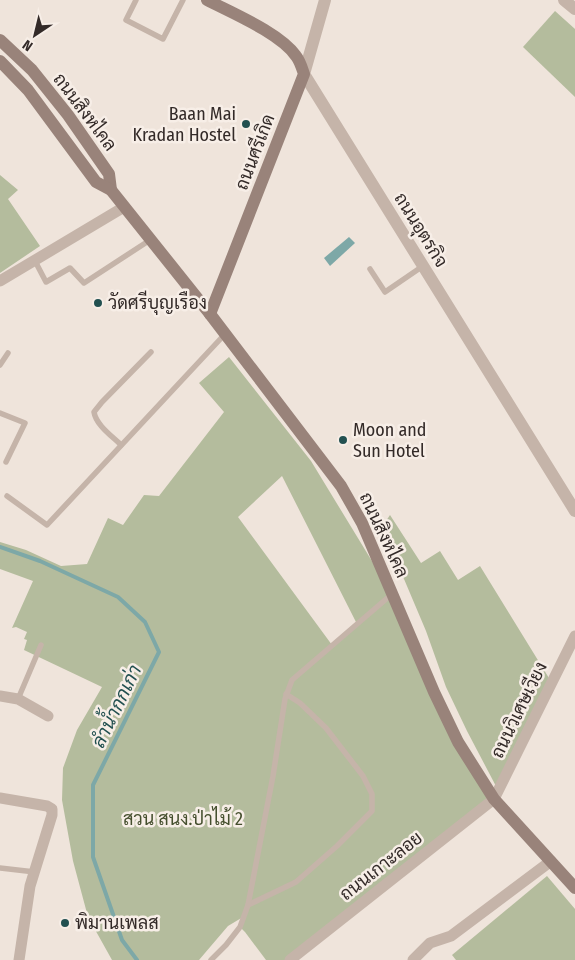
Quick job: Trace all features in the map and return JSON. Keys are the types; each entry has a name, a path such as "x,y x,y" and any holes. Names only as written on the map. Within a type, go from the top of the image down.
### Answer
{"main road":[{"name":"ถนนอุตรกิจ","path":"207,0 260,27 274,37 296,55 304,74"},
{"name":"ถนนสิงหไคล","path":"0,40 32,70 68,115 109,174 111,190"},
{"name":"ถนนสิงหไคล","path":"0,61 28,90 96,182 111,190 210,314 341,486 362,523 434,692 458,742 494,799 575,888"},
{"name":"ถนนศรีเกิด","path":"210,314 304,74"}],"street":[{"name":"ถนนศรีเกิด","path":"304,74 325,0"},
{"path":"564,0 575,9"},
{"name":"ถนนอุตรกิจ","path":"304,74 575,511"},
{"path":"0,281 124,207"},
{"name":"ถนนวิเศษเวียง","path":"494,799 575,636"},
{"path":"0,696 18,699 48,716"},
{"path":"0,798 47,806 52,809 52,815 30,886 19,960"},
{"name":"ถนนเกาะลอย","path":"290,960 494,799"},
{"path":"413,960 430,943 451,936 551,861"}],"lane":[{"path":"136,0 126,20 162,39 184,0"},
{"path":"34,261 46,282 70,268 84,283 150,240"},
{"path":"370,269 385,292 423,266"},
{"path":"7,496 47,525 225,334"},
{"path":"121,445 99,424 94,412 151,352"},
{"path":"0,366 8,353"},
{"path":"0,413 26,422 6,462"},
{"path":"210,960 226,945 240,927 248,905 273,776 286,694 292,680 392,594"},
{"path":"18,699 41,645"},
{"path":"248,905 296,882 337,846 372,811 372,794 363,776 326,728 300,703 286,694"},
{"path":"0,868 35,872"}],"green space":[{"path":"555,11 575,29 575,97 523,47"},
{"path":"0,175 18,190 8,199 40,246 0,273"},
{"name":"สวน สนง.ป่าไม้ 2","path":"229,357 311,461 392,594 422,664 494,799 290,960 266,960 240,927 243,917 228,926 199,960 112,960 88,917 73,861 62,800 63,768 77,730 102,687 24,650 27,640 24,639 27,632 16,627 12,628 33,581 0,569 0,542 26,550 61,566 87,564 108,518 123,525 144,495 159,496 224,412 199,383","holes":["282,476 357,624 332,645 238,517"]},
{"path":"390,515 421,563 440,551 458,580 480,566 552,683 498,790 446,687 426,631 382,527"},
{"path":"547,876 575,909 575,960 456,960 452,955"}],"water":[{"path":"349,237 355,243 330,266 324,258"}],"waterway":[{"name":"ลำน้ำกกเก่า","path":"0,547 40,561 118,597 145,622 159,652 93,785 93,857 122,940 137,960"}],"place":[{"name":"Baan Mai Kradan Hostel","path":"246,124"},
{"name":"วัดศรีบุญเรือง","path":"98,303"},
{"name":"Moon and Sun Hotel","path":"343,440"},
{"name":"พิมานเพลส","path":"65,923"}]}
